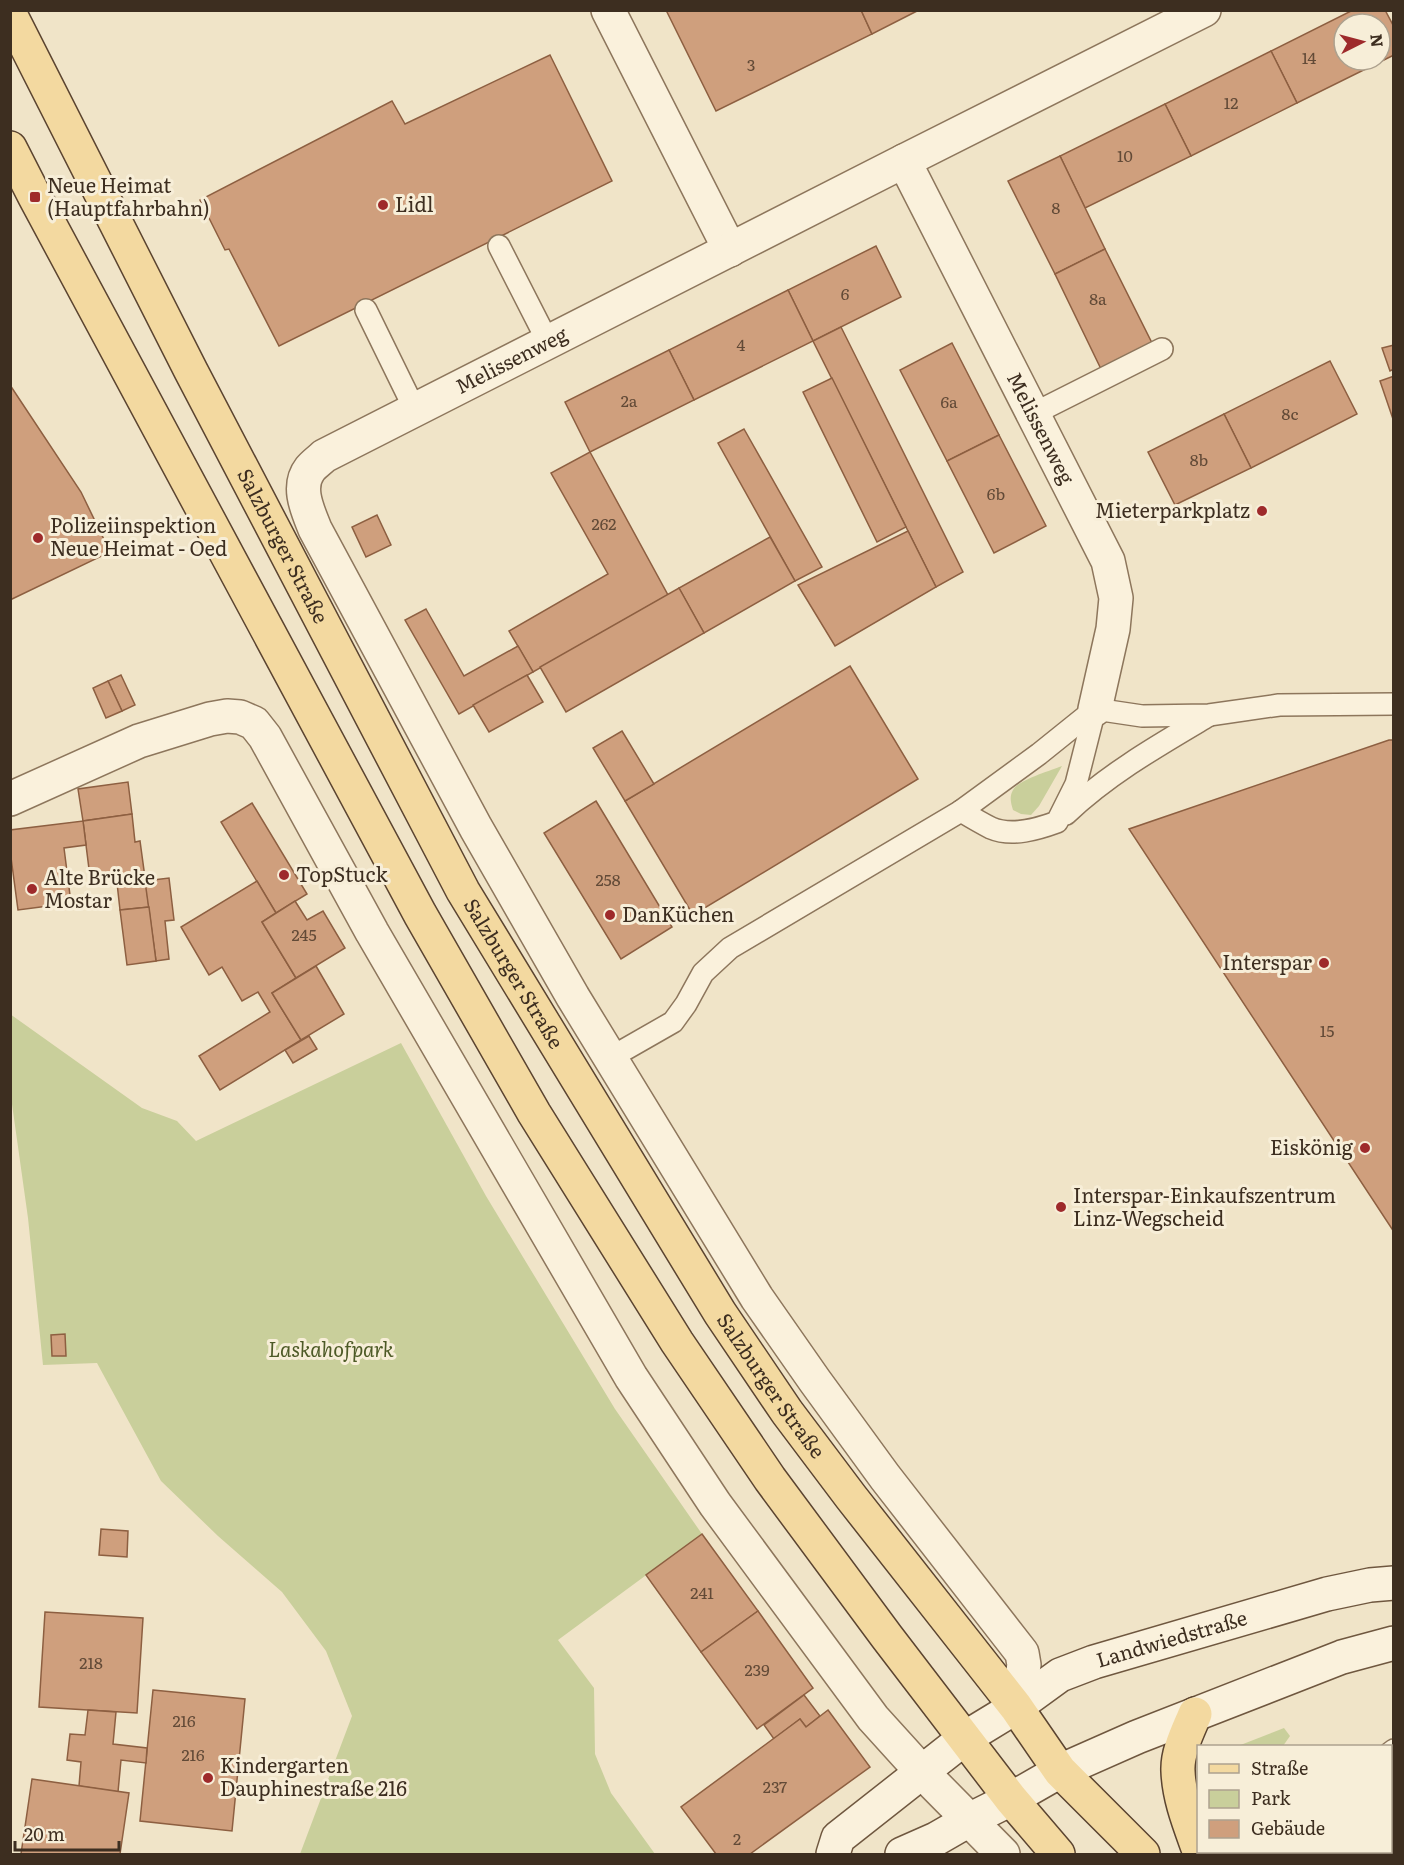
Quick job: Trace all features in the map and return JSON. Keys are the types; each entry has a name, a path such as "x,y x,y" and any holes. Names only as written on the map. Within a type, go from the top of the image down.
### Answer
{"main road":[{"name":"Salzburger Straße","path":"10,14 191,371 463,891 726,1322 787,1412 1016,1707 1060,1771 1143,1854"},
{"path":"10,148 420,914 534,1113 677,1342 770,1479 1011,1799 1058,1854"},
{"path":"1195,1714 1184,1739 1177,1770 1186,1816 1197,1844"}],"street":[{"path":"608,10 730,250"},
{"name":"Melissenweg","path":"610,1058 476,828 315,529 304,500 304,481 309,470 324,456 1204,10"},
{"name":"Melissenweg","path":"904,161 1108,561 1116,598 1113,629 1095,709"},
{"path":"10,799 139,741 227,716 240,717 254,723 265,737 372,932 631,1377 715,1504 873,1718 922,1772 1003,1854"},
{"path":"610,1058 757,1298 815,1382 885,1477 1022,1653 1024,1665 1016,1707"},
{"name":"Landwiedstraße","path":"833,1854 838,1838 965,1738 1016,1707 1060,1675 1094,1662 1327,1594 1370,1585 1394,1583"},
{"path":"902,1854 936,1839 1060,1771 1137,1737 1342,1657 1394,1643"}],"lane":[{"path":"499,246 549,342"},
{"path":"366,310 415,410"},
{"path":"1033,414 1162,349"},
{"path":"610,1058 673,1022 703,973 730,948 962,811 1095,709 1142,716 1209,715 1279,705 1394,704"},
{"path":"1058,822 1076,784 1095,709"},
{"path":"962,811 994,829 1015,832 1036,830 1058,822 1084,797 1141,756 1209,715"}],"green space":[{"path":"1062,766 1039,806 1031,815 1013,810 1011,795 1016,786"},
{"name":"Laskahofpark","path":"10,1014 142,1108 177,1121 196,1141 401,1043 486,1196 615,1409 702,1534 558,1640 594,1688 595,1754 611,1793 655,1854 300,1854 352,1716 326,1651 282,1592 218,1536 161,1481 97,1363 43,1365 28,1218 11,1097"},
{"path":"1284,1728 1290,1736 1284,1745 1241,1745"}],"building":[{"path":"666,10 861,10 872,34 716,111"},
{"path":"861,10 919,10 872,34"},
{"path":"1353,10 1385,10 1386,12 1349,12"},
{"path":"1332,20 1332,72 1360,72 1297,103 1271,51"},
{"path":"1392,23 1394,27 1394,55 1392,56"},
{"path":"1271,51 1297,103 1191,156 1165,104"},
{"name":"Lidl","path":"550,55 612,181 279,346 229,249 225,250 200,200 392,101 405,124"},
{"path":"1165,104 1191,156 1085,208 1060,156"},
{"path":"1060,156 1105,249 1055,274 1008,181"},
{"path":"876,246 901,297 813,341 788,290"},
{"path":"1105,249 1152,343 1101,369 1055,274"},
{"path":"788,290 813,341 694,400 669,350"},
{"path":"841,327 963,572 936,587 813,341"},
{"path":"952,343 999,435 947,461 900,370"},
{"path":"1394,345 1394,369 1390,371 1382,348"},
{"path":"669,350 694,400 590,452 565,402"},
{"path":"1330,361 1357,414 1251,468 1224,414"},
{"path":"1394,376 1394,422 1380,381"},
{"path":"832,378 906,527 877,542 803,392"},
{"path":"10,385 81,492 110,552 10,600"},
{"path":"1224,414 1251,468 1175,505 1148,452"},
{"path":"744,429 822,567 795,581 718,443"},
{"path":"999,435 1046,526 994,553 947,461"},
{"path":"590,452 668,595 533,672 509,631 608,574 551,473"},
{"path":"377,515 391,545 366,557 352,527"},
{"path":"908,531 936,587 835,646 798,585"},
{"path":"770,537 795,581 704,633 679,588"},
{"path":"679,588 704,633 566,712 540,667"},
{"path":"426,609 464,676 518,646 533,672 459,714 405,620"},
{"path":"850,666 918,779 693,915 625,801"},
{"path":"121,675 135,705 122,711 108,681"},
{"path":"527,675 543,702 489,732 473,705"},
{"path":"108,681 122,711 106,718 93,688"},
{"path":"622,731 654,784 625,801 593,748"},
{"path":"1394,740 1394,1232 1129,829"},
{"path":"128,782 132,814 83,821 78,789"},
{"path":"596,801 672,927 621,959 544,833"},
{"path":"252,803 307,894 276,913 221,822"},
{"path":"132,814 135,842 140,841 149,907 120,910 116,874 90,877 83,821"},
{"path":"83,821 86,845 64,848 71,903 18,910 10,850 10,830"},
{"path":"169,878 174,920 165,921 169,959 156,961 145,881"},
{"path":"257,881 276,913 262,922 296,978 272,993 301,1040 220,1090 199,1056 270,1012 258,992 242,1001 222,967 209,975 181,927"},
{"path":"295,901 307,920 323,911 345,948 296,978 262,922"},
{"path":"149,907 156,961 127,965 120,910"},
{"path":"316,966 344,1014 301,1040 272,993"},
{"path":"309,1036 317,1049 293,1063 285,1050"},
{"path":"65,1334 66,1356 52,1356 51,1335"},
{"path":"101,1529 128,1531 127,1557 99,1555"},
{"path":"702,1534 758,1611 701,1652 646,1575"},
{"path":"758,1611 813,1688 757,1729 701,1652"},
{"path":"45,1612 143,1618 137,1713 39,1707"},
{"path":"153,1690 245,1699 232,1831 140,1821"},
{"path":"804,1695 820,1716 806,1727 800,1719 774,1739 764,1725"},
{"path":"88,1710 116,1712 113,1744 147,1748 146,1763 121,1760 118,1792 79,1786 81,1762 67,1760 70,1734 85,1735"},
{"path":"828,1710 870,1767 750,1854 716,1854 681,1807 800,1719 806,1727"},
{"path":"32,1779 129,1793 120,1854 21,1854"},
{"path":"1394,1803 1394,1854 1343,1854 1392,1853 1392,1804"}],"place":[{"name":"Neue Heimat (Hauptfahrbahn)","path":"35,197"},
{"name":"Lidl","path":"383,205"},
{"name":"Mieterparkplatz","path":"1262,511"},
{"name":"Polizeiinspektion Neue Heimat - Oed","path":"38,538"},
{"name":"TopStuck","path":"284,875"},
{"name":"Alte Brücke Mostar","path":"32,889"},
{"name":"DanKüchen","path":"610,915"},
{"name":"Interspar","path":"1324,963"},
{"name":"Eiskönig","path":"1365,1148"},
{"name":"Interspar-Einkaufszentrum Linz-Wegscheid","path":"1061,1207"},
{"name":"Kindergarten Dauphinestraße 216","path":"208,1778"}]}
